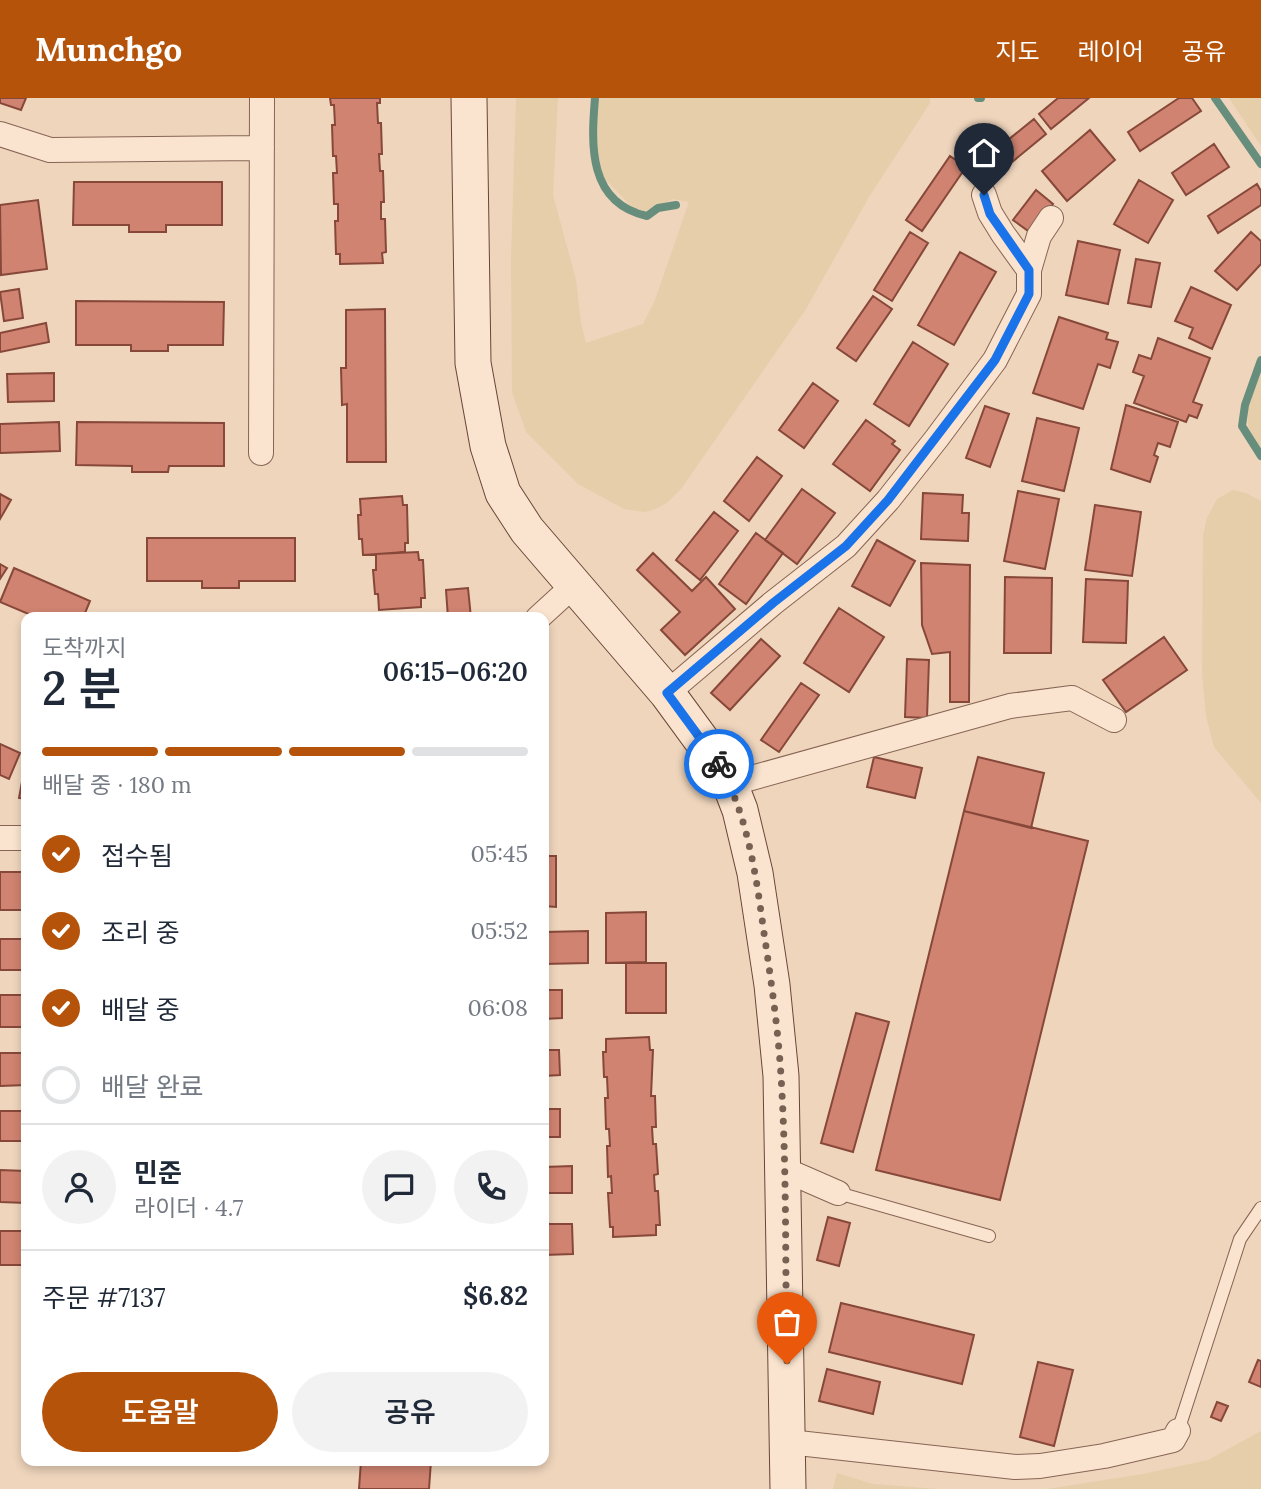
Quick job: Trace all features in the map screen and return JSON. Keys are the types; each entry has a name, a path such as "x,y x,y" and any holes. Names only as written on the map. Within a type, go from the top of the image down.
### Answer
{"street":[{"path":"261,453 262,98"},
{"path":"470,98 473,363 488,446 503,493 527,530 667,693 719,764 740,810 755,873 772,985 781,1076 788,1489"},
{"path":"0,134 50,150 262,148"},
{"path":"984,195 990,214 1029,270"},
{"path":"667,693 773,603 846,546 888,500 995,360 1029,294 1029,270 1039,236 1051,218"},
{"path":"545,612 573,586"},
{"path":"730,784 1010,706 1072,698 1114,720"},
{"path":"0,838 21,838"},
{"path":"783,1169 838,1193"},
{"path":"789,1441 1015,1467 1104,1456 1173,1440 1178,1430"}],"lane":[{"path":"838,1193 989,1236"},
{"path":"1178,1430 1240,1238 1261,1208"}],"shaded area":[{"path":"516,98 558,98 553,195 576,280 586,343 643,324 655,300 689,202 674,199 644,211 633,208 604,178 598,162 596,136 598,98 930,98 930,103 869,197 806,309 681,489 667,503 653,510 644,512 624,509 578,484 526,432 512,392 511,258"},
{"path":"1229,98 1261,98 1261,146"},
{"path":"1261,374 1261,450 1248,426 1248,405"},
{"path":"1233,490 1261,501 1261,803 1214,747 1206,716 1202,674 1203,535 1207,518 1217,499"},
{"path":"1261,1431 1261,1489 1047,1489 1143,1474 1208,1460"},
{"path":"837,1473 873,1484 938,1489 833,1489"}],"building":[{"path":"0,98 26,98 21,110 0,103"},
{"path":"330,98 380,98 380,103 377,103 378,123 381,123 382,154 379,154 380,171 383,171 384,202 381,202 381,219 385,219 386,252 382,253 383,263 340,264 340,254 336,254 335,221 338,221 338,204 334,204 333,173 337,173 336,156 333,156 334,105 331,105"},
{"path":"1058,98 1089,98 1051,129 1039,114"},
{"path":"1179,98 1192,98 1201,111 1140,151 1128,132"},
{"path":"1034,119 1046,134 1006,167 993,152"},
{"path":"1090,130 1115,160 1067,201 1042,171"},
{"path":"1214,144 1229,167 1186,195 1172,173"},
{"path":"950,156 966,167 922,231 906,220"},
{"path":"1139,180 1173,200 1148,243 1114,224"},
{"path":"74,182 222,182 222,225 166,225 166,232 129,232 129,225 73,225"},
{"path":"1257,184 1261,191 1261,205 1218,233 1208,216"},
{"path":"1036,190 1053,204 1031,233 1013,220"},
{"path":"38,200 47,269 1,275 0,205"},
{"path":"910,232 928,243 892,301 874,290"},
{"path":"1251,232 1261,241 1261,264 1237,290 1215,271"},
{"path":"1078,241 1120,250 1108,304 1066,295"},
{"path":"960,252 996,272 954,345 918,325"},
{"path":"1136,259 1160,263 1151,307 1128,303"},
{"path":"1191,287 1231,305 1212,349 1189,338 1193,328 1175,321"},
{"path":"19,289 23,318 4,321 0,292"},
{"path":"873,296 892,309 856,361 837,348"},
{"path":"76,301 224,302 223,345 168,345 168,351 131,351 131,345 76,345"},
{"path":"385,309 386,462 347,462 347,404 342,405 341,368 346,368 346,310"},
{"path":"1059,317 1108,333 1106,339 1118,342 1110,368 1098,364 1083,409 1033,393"},
{"path":"46,323 49,342 0,352 0,333"},
{"path":"1158,338 1210,358 1193,402 1202,405 1197,418 1189,415 1186,422 1134,403 1144,376 1133,372 1139,355 1151,359"},
{"path":"913,342 948,364 909,426 874,404"},
{"path":"54,373 54,401 8,402 7,374"},
{"path":"813,383 838,401 804,448 779,430"},
{"path":"1126,405 1178,422 1170,447 1158,443 1154,455 1158,457 1150,482 1111,469"},
{"path":"985,406 1009,414 990,467 966,458"},
{"path":"1037,418 1079,428 1064,491 1022,481"},
{"path":"866,420 895,441 892,444 900,450 870,491 833,464"},
{"path":"59,422 60,451 0,453 0,424"},
{"path":"77,422 224,423 224,466 169,466 168,472 132,472 132,466 76,465"},
{"path":"757,457 782,476 749,521 724,501"},
{"path":"802,489 835,513 797,564 765,540"},
{"path":"1018,491 1059,499 1045,569 1004,561"},
{"path":"923,493 963,495 962,513 969,513 968,541 921,539"},
{"path":"0,494 11,500 0,519"},
{"path":"402,496 403,505 407,505 408,543 405,543 405,552 363,555 362,539 359,539 360,499"},
{"path":"1095,505 1141,512 1132,576 1085,570"},
{"path":"714,512 738,531 700,580 676,560"},
{"path":"756,533 783,553 746,604 719,584"},
{"path":"147,538 295,538 295,581 239,581 239,588 202,588 202,581 147,581"},
{"path":"877,540 915,561 890,606 852,586"},
{"path":"418,552 419,560 423,560 425,598 421,598 421,607 379,610 373,570 376,570 376,554"},
{"path":"653,553 692,591 706,577 735,609 685,655 661,630 680,612 637,570"},
{"path":"921,563 970,565 969,702 950,702 950,652 932,654 922,625"},
{"path":"0,564 7,568 0,579"},
{"path":"14,568 90,601 85,612 24,612 0,602"},
{"path":"1005,577 1052,578 1051,653 1004,653"},
{"path":"1086,579 1128,581 1126,643 1083,642"},
{"path":"468,588 470,612 448,612 446,590"},
{"path":"839,608 884,637 849,692 804,663"},
{"path":"1164,637 1187,670 1126,712 1103,680"},
{"path":"761,639 780,656 730,710 711,693"},
{"path":"907,659 929,660 927,718 905,717"},
{"path":"801,683 819,695 779,752 761,740"},
{"path":"0,744 20,753 9,779 0,775"},
{"path":"874,757 922,768 915,798 867,787"},
{"path":"978,757 1044,773 1031,828 964,811"},
{"path":"964,811 1088,841 1000,1200 876,1170"},
{"path":"549,856 556,856 556,907 549,906"},
{"path":"0,872 21,872 21,910 0,910"},
{"path":"646,912 646,962 606,963 606,913"},
{"path":"588,931 588,963 549,964 549,932"},
{"path":"0,939 21,939 21,970 0,970"},
{"path":"626,963 666,963 666,1013 626,1013"},
{"path":"549,990 562,990 562,1018 549,1019"},
{"path":"0,995 21,995 21,1027 0,1027"},
{"path":"856,1013 889,1022 853,1152 821,1143"},
{"path":"649,1037 650,1050 653,1050 651,1096 655,1096 656,1127 652,1127 653,1144 656,1144 658,1174 654,1175 660,1225 656,1225 656,1235 613,1237 608,1193 612,1193 611,1176 608,1177 607,1146 610,1146 609,1129 606,1129 607,1077 604,1077 603,1052 606,1052 606,1039"},
{"path":"549,1050 559,1050 560,1075 549,1076"},
{"path":"0,1053 21,1053 21,1085 0,1086"},
{"path":"549,1109 560,1109 560,1137 549,1137"},
{"path":"0,1111 21,1111 21,1141 0,1141"},
{"path":"572,1166 572,1193 549,1193 549,1167"},
{"path":"0,1170 21,1171 21,1203 0,1202"},
{"path":"828,1217 850,1223 839,1266 817,1260"},
{"path":"549,1224 572,1224 573,1254 549,1255"},
{"path":"0,1231 21,1231 21,1265 0,1265"},
{"path":"841,1303 974,1335 962,1384 829,1352"},
{"path":"1258,1360 1261,1361 1261,1387 1249,1382"},
{"path":"1038,1362 1073,1370 1054,1446 1020,1437"},
{"path":"827,1369 880,1382 873,1414 819,1401"},
{"path":"1217,1402 1228,1406 1221,1421 1211,1417"},
{"path":"361,1466 431,1466 429,1489 359,1489"}],"waterway":[{"path":"595,98 593,134 597,170 613,199 628,209 647,216 658,208 676,205"},
{"path":"1215,98 1261,164"},
{"path":"1261,360 1245,405 1242,426 1261,456"}],"way so far":[{"path":"719,764 740,810 755,873 772,985 781,1076 787,1364"}],"route":[{"path":"719,764 667,693 773,603 846,546 888,500 995,360 1029,294 1029,270 990,214 984,195"}]}
